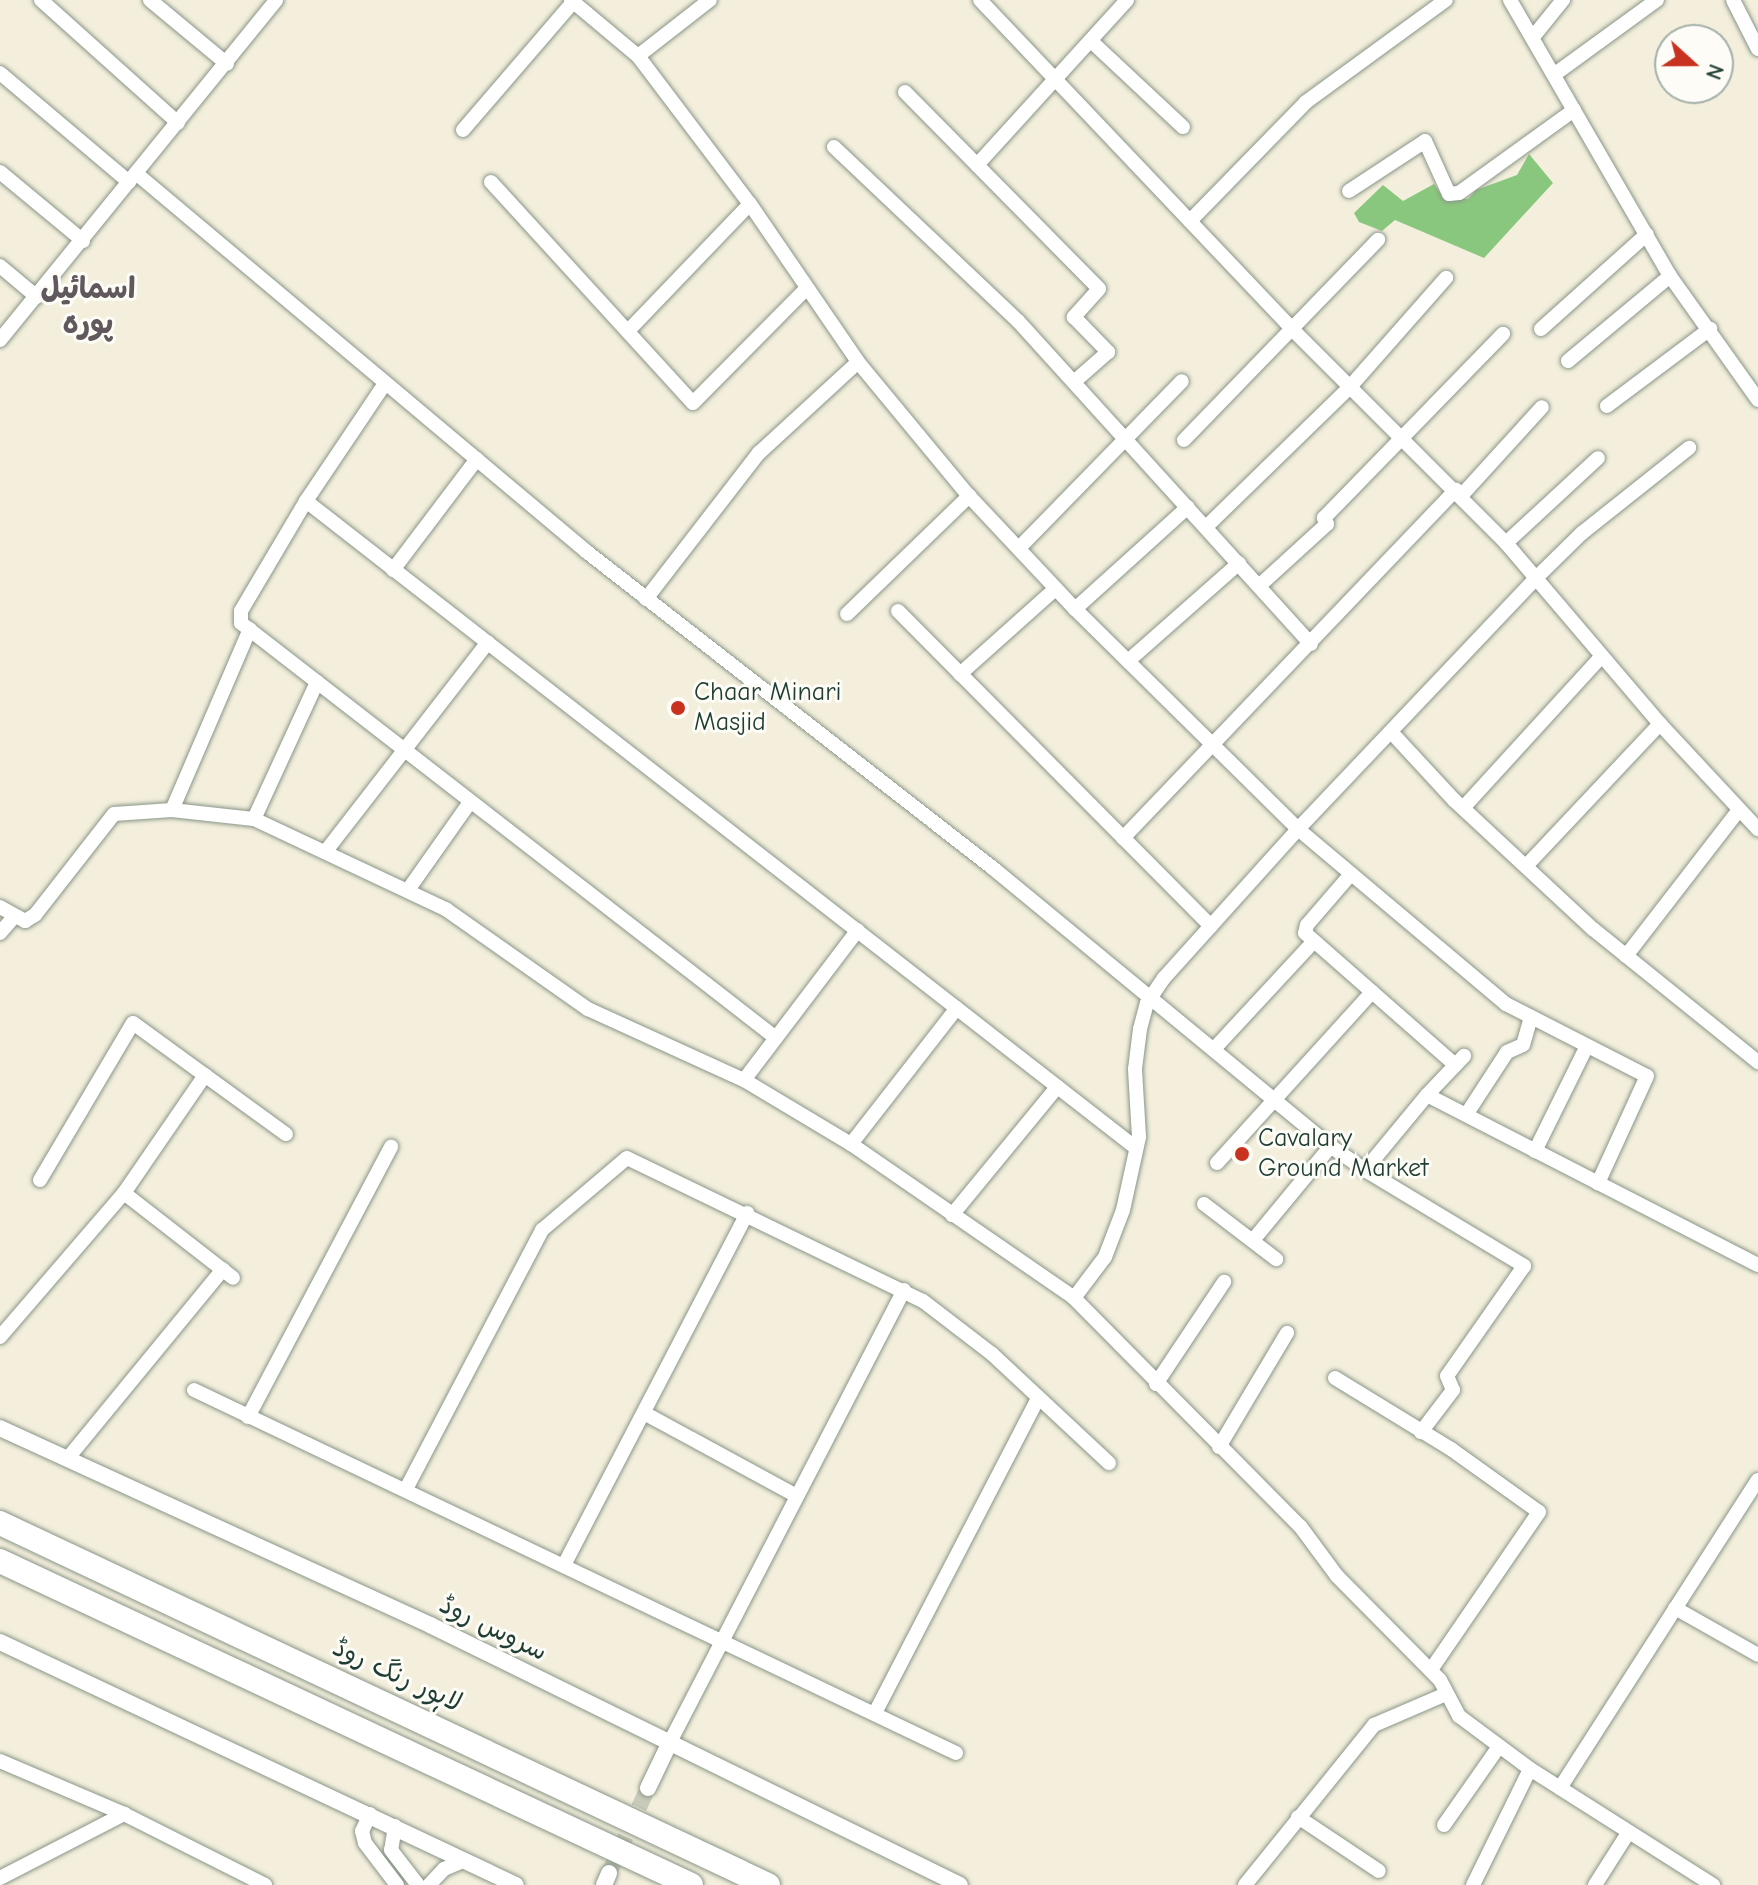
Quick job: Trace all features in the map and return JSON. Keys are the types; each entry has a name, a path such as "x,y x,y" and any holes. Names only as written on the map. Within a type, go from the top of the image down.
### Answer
{"highway":[{"name":"لاہور رنگ روڈ","path":"0,1523 768,1885"},
{"path":"0,1561 691,1885"}],"street":[{"path":"41,0 178,123"},
{"path":"150,0 227,64"},
{"path":"638,56 710,0"},
{"path":"980,0 1349,388 1506,543 1660,724 1758,829"},
{"path":"977,165 1127,0"},
{"path":"1190,221 1306,102 1446,0"},
{"path":"1510,0 1670,276 1758,400"},
{"path":"1533,37 1563,0"},
{"path":"1555,74 1657,0"},
{"path":"1733,0 1758,49"},
{"path":"463,130 572,1 638,56 750,204 858,362 969,496 1055,589 1298,829 1506,1004 1647,1076 1598,1183"},
{"path":"0,340 227,64 271,2"},
{"path":"1091,41 1183,127"},
{"path":"0,73 133,178 646,599 1152,996 1331,1146 1365,1170 1524,1266 1447,1376 1453,1390 1421,1432"},
{"path":"905,92 1099,289 1074,317 1108,352 1074,382"},
{"path":"1349,191 1425,141 1449,194 1459,193 1574,110"},
{"path":"834,147 1018,321 1311,644"},
{"path":"0,172 83,241"},
{"path":"491,182 693,403 806,289"},
{"path":"628,331 750,204"},
{"path":"1541,329 1647,234"},
{"path":"1184,440 1378,240"},
{"path":"0,266 37,297"},
{"path":"1568,361 1670,276"},
{"path":"1206,527 1349,388 1446,278"},
{"path":"1607,406 1710,329"},
{"path":"1259,586 1404,442 1503,334"},
{"path":"646,599 759,453 858,362"},
{"path":"1019,548 1182,381"},
{"path":"384,385 306,501 241,611 241,623 776,1038"},
{"path":"1123,838 1542,407"},
{"path":"1074,1298 1105,1257 1123,1210 1140,1114 1135,1069 1140,1029 1152,996 1298,829 1535,579 1582,533 1689,448"},
{"path":"1506,543 1598,458"},
{"path":"393,570 477,459"},
{"path":"847,614 969,496"},
{"path":"306,501 1136,1148"},
{"path":"1075,609 1188,507"},
{"path":"1128,661 1239,563"},
{"path":"960,674 1055,589"},
{"path":"898,611 1211,926"},
{"path":"172,810 250,629"},
{"path":"326,851 401,748 488,642"},
{"path":"1463,808 1601,657"},
{"path":"254,819 317,682"},
{"path":"1527,865 1660,724"},
{"path":"1391,732 1463,808 1626,956 1758,1062"},
{"path":"408,890 470,802"},
{"path":"0,907 25,921 35,915 114,814 172,810 254,819 447,910 588,1009 744,1080 851,1144 1074,1298 1300,1526 1337,1576 1431,1670 1459,1716 1498,1748 1628,1833 1689,1879 1713,1885"},
{"path":"1626,956 1738,811"},
{"path":"1351,874 1304,929 1372,992 1460,1061 1427,1095 1365,1170"},
{"path":"0,933 14,917"},
{"path":"744,1080 858,930"},
{"path":"1214,1049 1314,941"},
{"path":"1217,1163 1272,1097 1372,992"},
{"path":"851,1144 957,1008"},
{"path":"1466,1115 1507,1052 1523,1045 1531,1017"},
{"path":"40,1180 133,1023 286,1134"},
{"path":"1535,1151 1554,1113 1553,1105 1587,1046"},
{"path":"0,1337 124,1193 205,1075"},
{"path":"952,1215 1057,1087"},
{"path":"1427,1095 1758,1265"},
{"path":"1254,1239 1331,1146"},
{"path":"248,1417 391,1147"},
{"path":"406,1489 542,1230 627,1158 904,1290 992,1354 1109,1463"},
{"path":"68,1458 228,1274 124,1193"},
{"path":"1204,1204 1254,1239 1276,1259"},
{"path":"564,1565 747,1213"},
{"path":"1156,1384 1224,1282"},
{"path":"648,1788 719,1639 904,1290"},
{"path":"1219,1447 1287,1333"},
{"path":"1335,1378 1539,1512 1431,1670"},
{"path":"194,1390 876,1711 956,1753"},
{"path":"876,1711 1038,1398"},
{"path":"644,1413 795,1495"},
{"name":"سروس روڈ","path":"0,1428 670,1742 960,1885"},
{"path":"1560,1788 1758,1480"},
{"path":"1675,1608 1758,1655"},
{"path":"0,1642 370,1814 508,1883"},
{"path":"1245,1885 1374,1725 1446,1694"},
{"path":"1444,1825 1498,1748"},
{"path":"0,1761 124,1814 265,1885"},
{"path":"1473,1885 1530,1769"},
{"path":"0,1878 124,1814"},
{"path":"370,1814 362,1831 365,1843 397,1885"},
{"path":"1298,1817 1379,1871"},
{"path":"395,1826 391,1850 418,1885"},
{"path":"1595,1885 1628,1833"},
{"path":"429,1885 444,1869 463,1861"}],"green space":[{"path":"1529,154 1553,183 1484,258 1395,220 1382,231 1359,222 1354,213 1383,185 1403,201 1434,184 1444,199 1468,199 1476,190 1517,175"}],"tunnel":[{"path":"609,1873 648,1788"}],"place":[{"name":"Chaar Minari Masjid","path":"678,708"},
{"name":"Cavalary Ground Market","path":"1242,1154"}],"district":[{"name":"اسمائیل پورہ","path":"88,306"}]}
